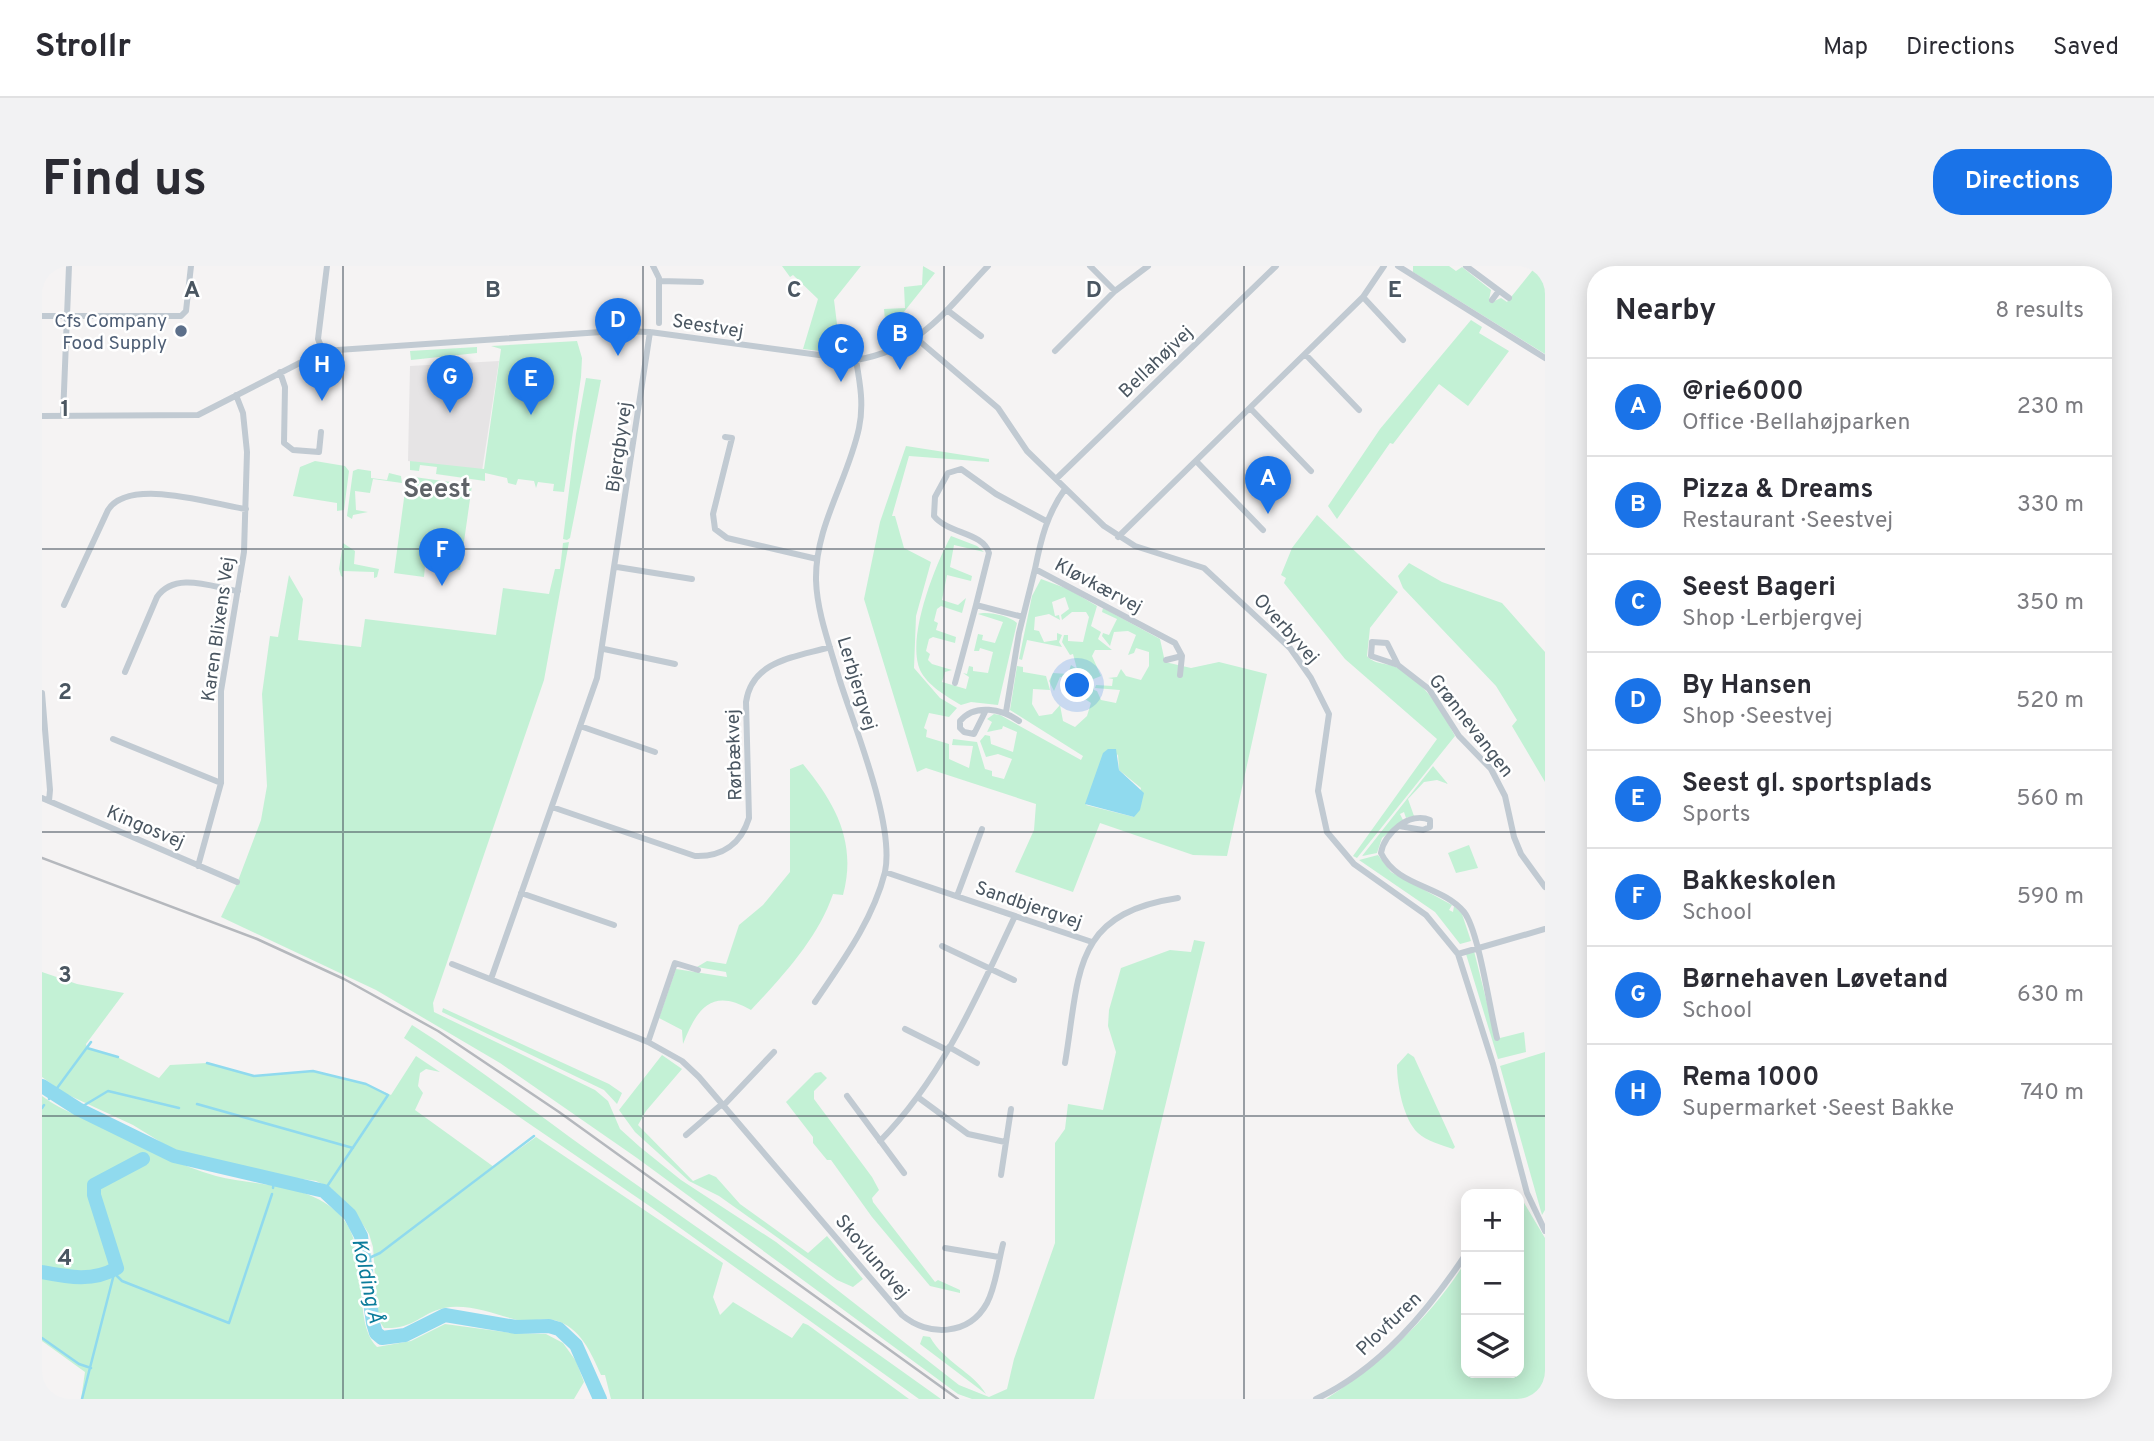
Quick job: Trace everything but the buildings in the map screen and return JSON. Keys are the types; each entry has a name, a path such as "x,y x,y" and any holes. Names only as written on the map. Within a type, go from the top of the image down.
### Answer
{"street":[{"path":"63,416 69,266"},
{"path":"42,316 181,316 186,311 191,266"},
{"path":"42,415 184,417 211,410 323,351 318,339 327,266"},
{"path":"653,266 659,281 659,323"},
{"name":"Seestvej","path":"323,351 576,333 650,332 856,360 888,353 917,339 988,266"},
{"path":"1090,266 1115,291"},
{"path":"1055,351 1115,291 1148,266"},
{"name":"Bellahøjvej","path":"1056,479 1276,266"},
{"path":"1118,537 1363,297 1384,266"},
{"path":"1398,266 1409,269 1545,358"},
{"path":"1466,266 1509,298"},
{"path":"659,281 701,282"},
{"path":"1492,300 1498,292"},
{"path":"1363,297 1404,340"},
{"path":"947,310 981,336"},
{"name":"Bjergbyvej","path":"491,979 597,678 617,568 650,332"},
{"name":"Overbyvej","path":"917,339 998,408 1013,435 1065,489 1118,537 1135,546 1204,568 1290,648 1311,678 1329,714 1318,791 1327,832 1354,864 1426,915 1458,954 1493,1064 1527,1193 1545,1231"},
{"path":"1305,355 1359,410"},
{"name":"Lerbjergvej","path":"815,1002 856,941 885,872 886,838 883,820 818,603 817,559 820,540 859,426 861,391 856,360"},
{"path":"280,372 285,387 284,443 293,450 319,452 321,432"},
{"name":"Karen Blixens Vej","path":"198,866 221,783 221,691 238,592 246,509 247,452 243,413 236,395"},
{"path":"1251,408 1311,471"},
{"path":"725,437 732,438 713,514 715,528 727,538 817,559"},
{"path":"1196,461 1263,530"},
{"path":"955,683 989,553 982,541 952,530 934,516 935,497 948,473 961,469 996,494 1046,521"},
{"name":"Kløvkærvej","path":"1065,489 1046,521 1035,569 1175,643 1182,656"},
{"path":"64,605 108,510 121,498 145,492 246,509"},
{"path":"617,568 692,579"},
{"path":"1006,712 1023,617 1035,569"},
{"path":"125,672 157,597 165,588 184,582 238,592"},
{"path":"976,605 1023,617"},
{"name":"Grønnevangen","path":"1398,666 1387,643 1373,642 1370,651 1374,659 1398,666 1436,697 1459,736 1491,769 1505,796 1514,837 1521,854 1545,887"},
{"name":"Rørbækvej","path":"552,807 695,856 713,855 729,848 742,835 750,809 746,702 750,685 769,665 830,647"},
{"path":"604,649 675,664"},
{"path":"1166,660 1182,656 1181,676"},
{"path":"42,693 45,800"},
{"path":"986,710 974,734 964,733 960,728 964,715 986,710 1006,712 1019,721"},
{"path":"580,726 655,752"},
{"path":"113,739 221,783"},
{"name":"Kingosvej","path":"45,800 237,882"},
{"path":"1399,827 1382,845 1384,861 1404,878 1454,904 1465,913 1497,1038"},
{"name":"Sandbjergvej","path":"957,896 982,829"},
{"name":"Sandbjergvej","path":"885,872 1092,942"},
{"path":"521,893 614,925"},
{"name":"Sandbjergvej","path":"1065,1063 1082,961 1092,942 1102,929 1127,911 1178,898"},
{"path":"880,1141 919,1098 948,1048 1015,916"},
{"path":"1458,954 1545,929"},
{"path":"942,946 1014,980"},
{"path":"648,1042 674,963 698,971"},
{"name":"Skovlundvej","path":"452,964 648,1042 681,1061 723,1105 902,1315 918,1326 947,1331 974,1318 991,1294 1003,1244"},
{"path":"905,1029 977,1063"},
{"path":"686,1135 723,1105 774,1052"},
{"path":"847,1096 904,1173"},
{"path":"919,1098 968,1134 1006,1142"},
{"path":"1001,1175 1010,1109"},
{"path":"945,1248 999,1257"},
{"name":"Plovfuren","path":"1316,1399 1356,1376 1420,1318 1461,1262"}],"shaded area":[{"path":"499,361 482,471 408,461 410,366"}],"green space":[{"path":"782,266 861,266 834,300 839,340 834,341 836,353 803,349 818,299 793,275 790,277"},
{"path":"923,266 935,273 891,328 894,342 880,347 879,342 886,333 884,309 905,308 904,287 922,285"},
{"path":"1413,266 1449,266 1456,271 1462,267 1491,290 1489,300 1492,302 1501,298 1507,302 1536,266 1545,266 1545,354 1413,272"},
{"path":"1471,320 1482,327 1479,333 1509,351 1468,406 1439,384 1393,444 1390,443 1337,519 1328,506 1380,429"},
{"path":"577,341 582,358 581,377 564,492 553,491 554,484 538,482 536,488 534,481 518,479 516,485 508,483 507,478 485,473 485,481 436,474 437,467 420,465 419,471 410,470 410,461 484,469 501,349 491,346"},
{"path":"477,347 477,353 411,360 410,351"},
{"path":"586,378 601,380 570,538 567,540 563,539"},
{"path":"906,446 989,459 989,462 909,456 892,516 895,516 904,548 931,562 916,616 914,668 940,698 957,708 949,717 929,713 924,728 927,730 926,737 949,744 949,759 969,768 973,746 952,745 953,739 977,742 985,769 992,771 992,776 1004,779 1012,759 998,754 986,757 980,741 985,735 990,736 991,744 1013,752 1017,732 1003,726 1002,729 987,732 992,722 987,719 994,714 1081,760 1083,756 1010,710 1017,666 1023,667 1023,672 1046,676 1050,690 1033,689 1032,704 1039,716 1052,714 1060,705 1063,721 1075,727 1087,716 1091,703 1079,695 1076,700 1070,699 1081,686 1075,679 1060,677 1054,691 1049,681 1053,673 1068,674 1094,685 1094,690 1101,700 1116,703 1120,690 1095,688 1096,685 1112,686 1113,679 1108,678 1117,677 1121,669 1126,676 1141,680 1149,666 1149,652 1136,648 1134,653 1128,655 1136,635 1128,631 1114,632 1110,646 1102,636 1103,633 1109,635 1117,619 1102,612 1103,608 1160,639 1165,662 1191,668 1219,662 1267,674 1227,856 1193,855 1100,823 1073,892 1015,872 1034,830 1036,804 926,768 917,772 864,599 880,522","holes":["1118,754 1119,770 1141,788 1134,817 1086,805"]},
{"path":"315,461 345,466 349,471 344,510 337,511 337,503 293,496 300,467"},
{"path":"353,471 371,471 371,478 387,480 389,473 401,476 402,483 373,479 370,493 355,491 356,510 368,512 353,515 352,519 347,516"},
{"path":"407,476 472,485 460,570 425,566 424,577 394,573"},
{"path":"1317,515 1398,592 1370,628 1367,656 1374,661 1398,668 1416,681 1438,707 1455,736 1357,858 1353,856 1437,739 1345,659 1284,583 1286,578 1281,575 1292,548"},
{"path":"951,536 977,546 984,552 954,545 950,567 972,576 971,581 947,575 942,600 958,605 966,598 962,613 941,606 937,609 934,621 938,623 936,630 956,637 955,643 933,637 929,639 926,651 930,654 928,660 932,664 952,670 945,672 942,682 966,689 969,677 963,673 967,674 969,666 973,667 973,671 988,673 993,652 980,648 979,651 974,651 978,634 983,635 982,640 995,643 1003,622 978,614 993,614 1013,620 1017,623 998,705 971,702 961,705 932,686 920,670 917,656 919,621 930,583"},
{"path":"569,542 544,680 433,1003 434,1012 595,1090 608,1101 620,1129 681,1180 776,1242 959,1385 989,1397 1007,1389 1014,1359 1055,1243 1055,1143 1065,1129 1068,1104 1103,1110 1116,1052 1108,1026 1109,1010 1121,968 1170,950 1191,952 1194,940 1205,942 1094,1399 972,1399 958,1394 637,1158 500,1063 376,990 221,917 261,820 267,786 262,694 270,636 278,637 289,575 303,599 298,640 361,647 365,619 496,635 503,588 549,594 555,569 560,569 563,543"},
{"path":"343,543 355,551 354,564 379,569 377,577 374,578 374,572 343,571 343,577 341,576 339,569"},
{"path":"1409,563 1442,582 1502,603 1545,652 1545,782 1512,726 1517,720 1496,686 1403,588 1398,576"},
{"path":"1041,579 1068,589 1097,606 1091,626 1101,632 1098,639 1112,650 1095,650 1092,656 1101,676 1091,680 1069,671 1071,665 1077,669 1073,654 1070,655 1062,642 1064,635 1068,635 1068,641 1083,642 1089,617 1086,612 1072,612 1062,620 1061,615 1069,609 1065,597 1052,602 1055,616 1059,615 1060,620 1049,614 1035,617 1034,630 1039,631 1044,642 1057,640 1057,633 1062,635 1059,642 1062,647 1027,640 1022,660 1019,659 1032,596"},
{"path":"803,764 825,794 841,825 847,858 843,895 833,894 809,941 751,1010 726,1001 716,1001 708,1005 694,1020 683,1044 682,1030 659,1018 676,969 727,977 726,972 697,967 707,961 726,964 739,925 763,905 790,872 790,769"},
{"path":"1433,766 1448,784 1437,780 1424,782 1408,799 1414,816 1406,818 1404,812 1400,814 1403,820 1382,838 1377,853 1362,856"},
{"path":"1469,845 1478,868 1456,873 1448,853"},
{"path":"1378,855 1391,872 1452,905 1449,910 1453,912 1454,906 1462,914 1471,941 1460,944 1435,912 1359,860"},
{"path":"1474,951 1496,1039 1524,1032 1526,1052 1498,1059 1466,954"},
{"path":"42,972 77,984 124,993 86,1044 87,1048 117,1057 159,1078 170,1065 207,1063 254,1076 313,1071 366,1084 391,1095 416,1056 440,1072 426,1069 420,1073 418,1086 423,1093 415,1110 494,1167 536,1137 723,1263 713,1297 720,1315 733,1302 792,1338 803,1323 808,1325 909,1399 611,1399 605,1375 601,1375 584,1342 571,1328 554,1320 522,1321 481,1310 453,1307 436,1311 410,1324 384,1328 378,1319 373,1247 369,1234 354,1211 331,1188 316,1181 275,1175 172,1149 133,1125 64,1093 42,1077"},
{"path":"443,1008 609,1084 622,1093 617,1104 604,1090 442,1012"},
{"path":"412,1025 941,1399 919,1399 651,1207 404,1038"},
{"path":"1545,1052 1545,1210 1542,1215 1500,1066"},
{"path":"1408,1053 1414,1057 1455,1147 1453,1149 1421,1136 1408,1119 1398,1082 1397,1065"},
{"path":"662,1055 682,1069 646,1111 638,1125 693,1181 709,1174 716,1177 740,1204 808,1253 827,1236 863,1279 853,1287 837,1280 719,1196 689,1181 635,1132 619,1110"},
{"path":"821,1072 827,1078 814,1091 814,1099 872,1177 879,1190 872,1198 873,1202 935,1282 938,1280 960,1290 960,1293 930,1286 872,1217 831,1160 827,1160 813,1143 813,1137 786,1102 815,1073"},
{"path":"42,1096 68,1111 189,1167 216,1176 296,1191 325,1203 337,1212 348,1227 355,1244 364,1319 369,1335 377,1347 411,1341 445,1324 511,1333 546,1334 563,1343 576,1361 584,1382 574,1399 81,1399 85,1372 42,1341"},
{"path":"1524,1203 1545,1238 1545,1399 1326,1399 1367,1370 1404,1338 1461,1268 1461,1378 1524,1378"},
{"path":"923,1336 930,1337 986,1394 920,1344"}],"water":[{"path":"1108,749 1116,749 1119,770 1144,793 1140,810 1134,817 1085,804 1103,753"}],"waterway":[{"path":"49,1099 91,1042"},
{"path":"87,1048 118,1057"},
{"path":"207,1063 254,1076 313,1071 366,1084 388,1095 324,1191"},
{"name":"Kolding Å","path":"42,1086 78,1109 174,1156 324,1191 350,1215 361,1236 373,1323 376,1333 382,1338 405,1335 445,1315 516,1327 549,1326 559,1329 576,1345 600,1399"},
{"path":"78,1109 108,1091 179,1108"},
{"path":"197,1104 353,1148"},
{"path":"367,1259 380,1253 534,1136"},
{"path":"42,1272 90,1277 117,1268 94,1195 94,1185 143,1159"},
{"path":"273,1188 274,1181"},
{"path":"116,1268 117,1276 122,1281 229,1323 272,1194"},
{"path":"82,1399 115,1270"},
{"path":"42,1338 79,1364 91,1368"}],"railway":[{"path":"42,858 257,939 344,979 438,1031 559,1112 958,1399"}],"place":[{"name":"Cfs Company Food Supply","path":"181,331"},
{"name":"By Hansen","path":"618,356"},
{"name":"Pizza & Dreams","path":"900,370"},
{"name":"Seest Bageri","path":"841,382"},
{"name":"Rema 1000","path":"322,401"},
{"name":"Børnehaven Løvetand","path":"450,413"},
{"name":"Seest gl. sportsplads","path":"531,415"},
{"name":"@rie6000","path":"1268,514"},
{"name":"Bakkeskolen","path":"442,586"}],"district":[{"name":"Seest","path":"437,488"}]}
